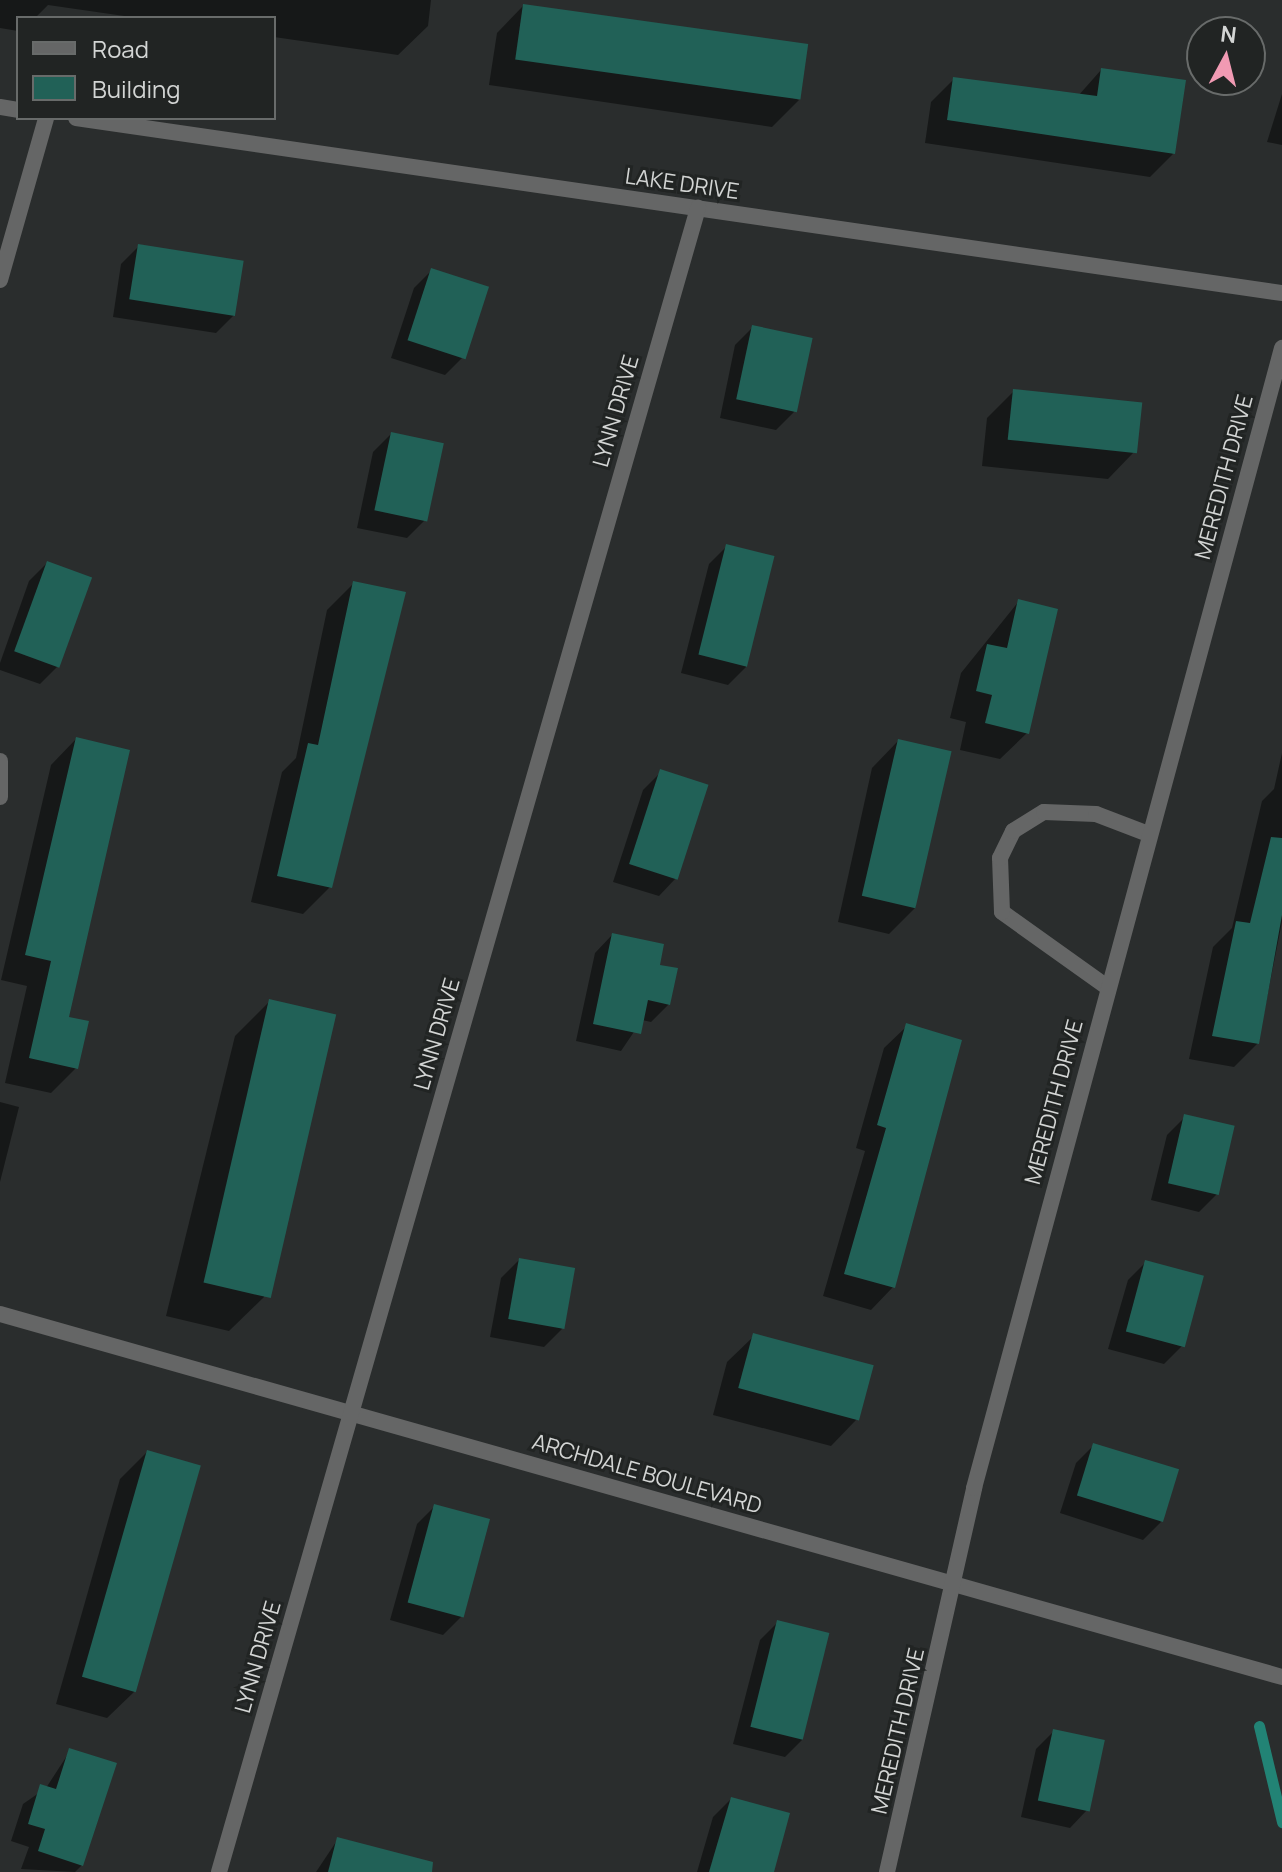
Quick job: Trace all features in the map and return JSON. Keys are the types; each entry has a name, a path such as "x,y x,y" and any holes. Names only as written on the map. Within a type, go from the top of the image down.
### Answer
{"street":[{"path":"0,280 45,120"},
{"name":"LAKE DRIVE","path":"90,120 1282,293"},
{"name":"LYNN DRIVE","path":"219,1872 698,208"},
{"name":"MEREDITH DRIVE","path":"887,1872 956,1583 974,1488 1148,834 1282,348"},
{"path":"0,761 0,797"},
{"path":"1107,987 1002,912 1000,858 1013,831 1044,812 1096,814 1148,834"},
{"name":"ARCHDALE BOULEVARD","path":"0,1314 1282,1677"}],"building":[{"path":"523,4 808,44 800,100 515,59"},
{"path":"1101,68 1186,80 1175,154 947,120 953,77 1097,96"},
{"path":"138,244 244,261 235,316 129,299"},
{"path":"431,268 489,287 466,359 408,340"},
{"path":"752,325 813,338 797,412 736,399"},
{"path":"1013,389 1142,403 1137,453 1008,440"},
{"path":"391,432 444,443 427,521 374,510"},
{"path":"726,544 775,556 747,667 698,655"},
{"path":"47,561 92,577 59,668 14,651"},
{"path":"353,581 406,592 332,888 277,876 308,743 318,745"},
{"path":"1018,599 1058,609 1029,734 985,723 992,695 976,691 987,644 1007,648"},
{"path":"76,737 130,750 69,1017 89,1021 78,1069 29,1058 51,961 25,955"},
{"path":"898,739 952,751 915,908 862,896"},
{"path":"660,769 709,785 678,880 629,864"},
{"path":"1271,837 1282,838 1282,915 1259,1044 1212,1036 1236,921 1250,923"},
{"path":"612,933 664,944 660,965 678,968 670,1005 648,1000 641,1034 593,1024"},
{"path":"269,999 336,1015 271,1298 204,1283"},
{"path":"906,1023 962,1040 895,1288 844,1274 886,1128 877,1125"},
{"path":"1184,1114 1235,1126 1219,1195 1168,1183"},
{"path":"519,1258 575,1268 564,1329 508,1319"},
{"path":"1145,1260 1204,1276 1185,1347 1126,1331"},
{"path":"753,1333 874,1365 859,1420 738,1388"},
{"path":"1093,1443 1179,1469 1163,1522 1077,1496"},
{"path":"147,1450 201,1465 136,1692 82,1677"},
{"path":"434,1504 490,1519 464,1618 408,1603"},
{"path":"777,1620 829,1633 803,1740 750,1727"},
{"path":"1053,1729 1105,1740 1090,1811 1038,1800"},
{"path":"69,1748 117,1763 83,1866 38,1851 45,1829 28,1824 40,1784 56,1789"},
{"path":"731,1797 790,1813 774,1872 709,1872"},
{"path":"337,1837 433,1862 432,1872 328,1872"}],"waterway":[{"path":"1259,1726 1282,1822"}]}
